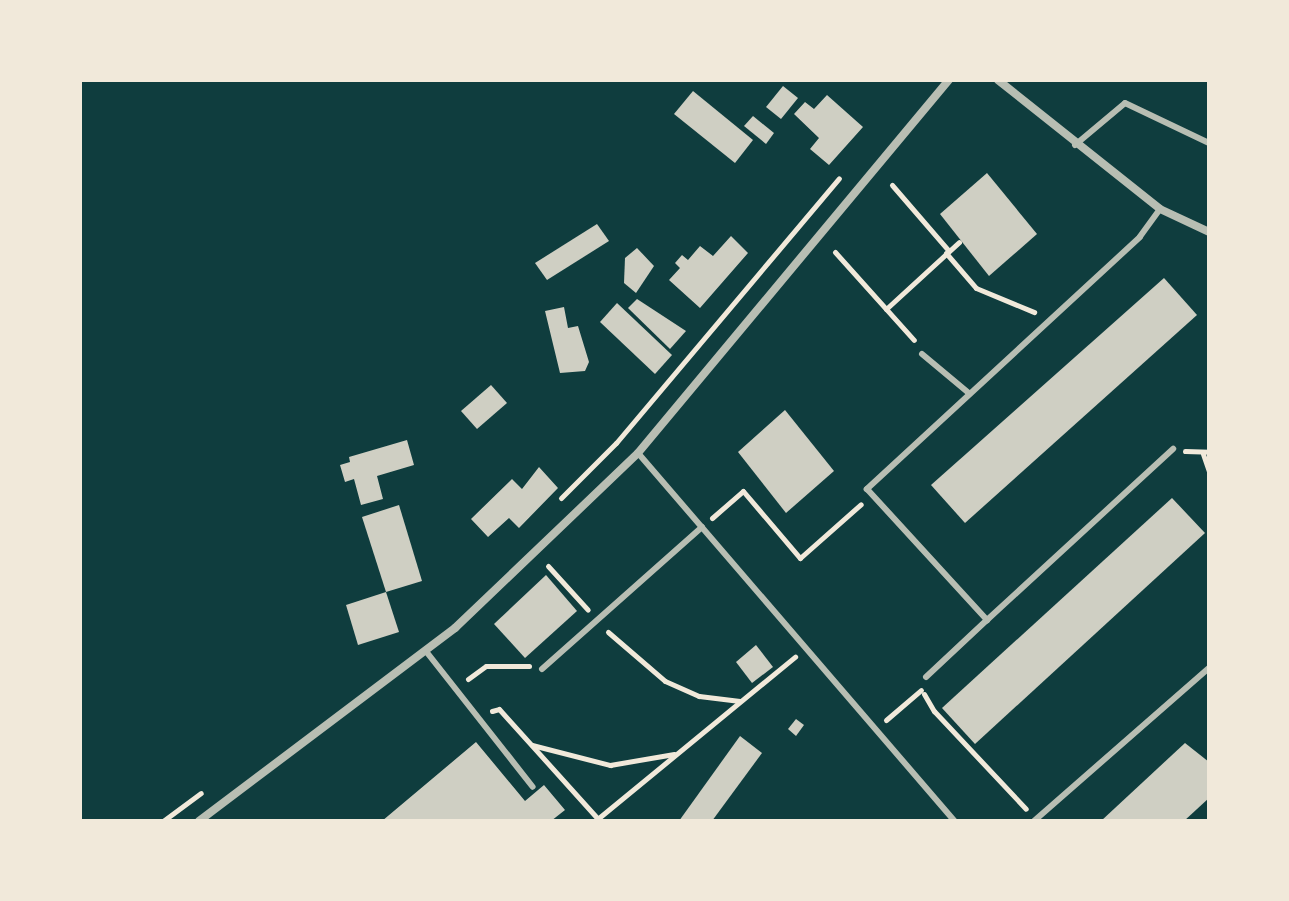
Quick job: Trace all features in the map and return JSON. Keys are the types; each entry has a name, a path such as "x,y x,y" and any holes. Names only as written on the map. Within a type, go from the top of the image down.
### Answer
{"street":[{"path":"199,821 493,595 638,453 949,80"},
{"path":"998,80 1075,145 1160,209 1209,232"}],"lane":[{"path":"1075,145 1125,103 1209,143"},
{"path":"987,620 867,489 1140,237 1160,209"},
{"path":"922,354 970,394"},
{"path":"926,677 1173,449"},
{"path":"638,453 955,821"},
{"path":"542,669 702,527"},
{"path":"425,650 533,787"},
{"path":"1039,819 1209,668"}],"path":[{"path":"553,506 616,443 839,178"},
{"path":"892,185 976,288 1024,303 1048,323"},
{"path":"886,309 959,242"},
{"path":"835,252 922,354"},
{"path":"1203,454 1209,471"},
{"path":"702,527 743,491 800,558 872,494"},
{"path":"548,566 634,659 665,681 699,696 741,701"},
{"path":"478,717 499,709 596,820 806,648"},
{"path":"456,689 486,666 542,669"},
{"path":"926,677 925,686 934,711 1039,819"},
{"path":"876,729 925,686"},
{"path":"532,745 610,765 675,754"},
{"path":"163,821 210,787"}],"building":[{"path":"783,86 798,98 781,119 766,107"},
{"path":"693,91 753,140 735,163 674,114"},
{"path":"827,95 863,127 829,165 810,149 819,138 794,114 805,102 814,109"},
{"path":"753,116 774,133 766,144 744,126"},
{"path":"987,173 1037,234 989,276 940,214"},
{"path":"597,224 609,241 547,280 535,263"},
{"path":"731,236 748,253 700,308 669,280 680,268 675,263 682,255 688,260 700,246 713,256"},
{"path":"637,248 654,266 636,293 624,283 625,258"},
{"path":"1164,278 1197,315 965,523 931,485"},
{"path":"637,299 686,331 670,349 628,308"},
{"path":"617,303 672,355 655,374 600,322"},
{"path":"564,307 568,328 578,326 589,362 585,371 560,373 545,311"},
{"path":"491,385 507,403 477,429 461,411"},
{"path":"785,410 834,471 786,513 738,452"},
{"path":"407,440 414,465 377,476 383,499 361,505 354,479 345,482 340,465 350,462 349,457"},
{"path":"539,467 558,488 519,528 509,518 488,537 471,519 512,479 522,489"},
{"path":"1172,498 1205,533 975,744 942,708"},
{"path":"399,505 422,581 386,592 362,517"},
{"path":"546,575 577,611 525,658 494,624"},
{"path":"386,592 399,632 358,645 346,605"},
{"path":"756,645 773,667 752,683 736,662"},
{"path":"796,719 804,725 796,736 788,729"},
{"path":"740,736 762,753 712,821 679,821"},
{"path":"476,742 525,801 544,785 565,810 551,821 382,821"},
{"path":"1185,743 1209,762 1209,798 1184,821 1101,821"}]}
